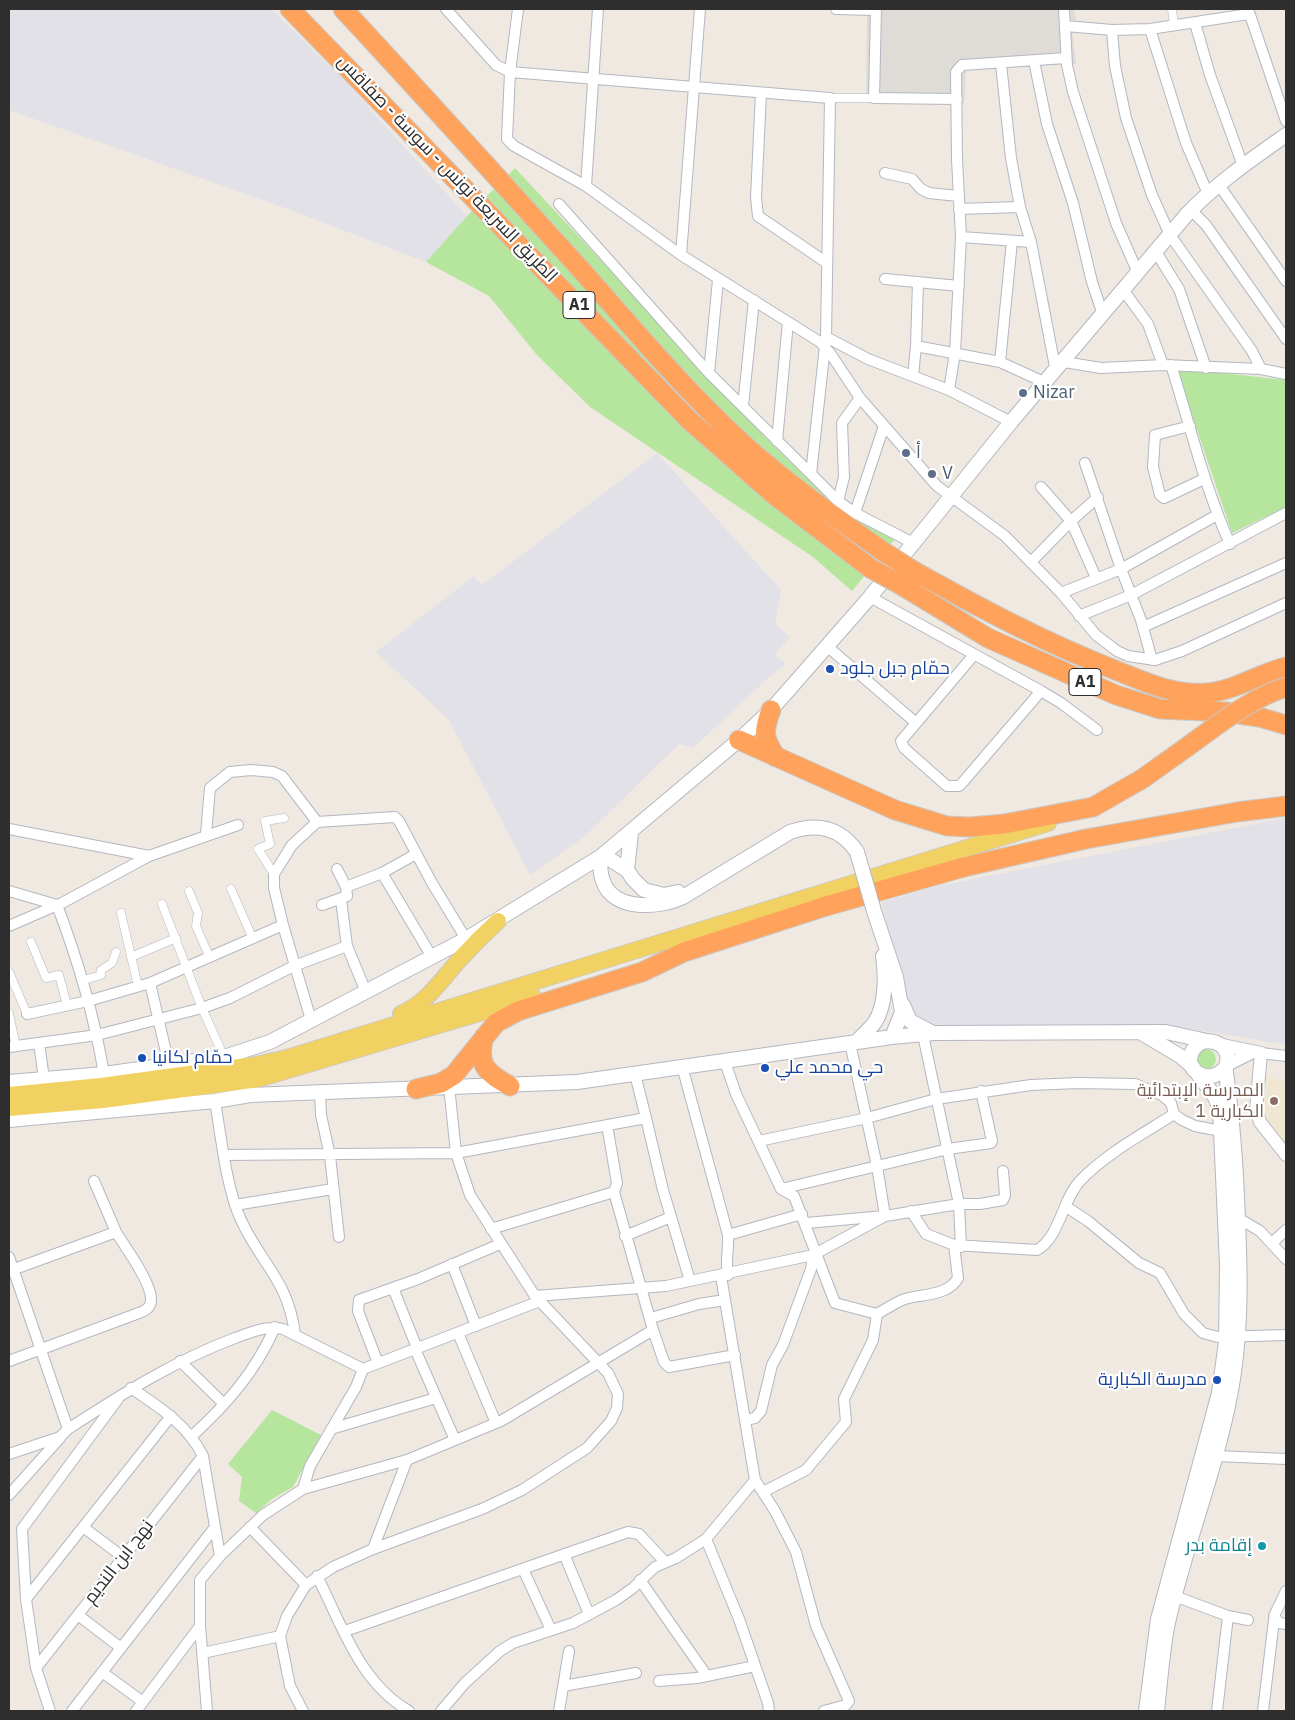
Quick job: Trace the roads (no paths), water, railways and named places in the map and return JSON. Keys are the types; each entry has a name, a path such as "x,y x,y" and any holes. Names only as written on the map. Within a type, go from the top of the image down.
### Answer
{"highway":[{"name":"الطريق السريعة تونس - سوسة - صفاقس","path":"290,9 690,420 774,495 870,568 988,638 1116,696 1160,709 1235,713 1286,725"},
{"name":"الطريق السريعة تونس - سوسة - صفاقس","path":"343,9 696,399 742,443 786,480 881,550 912,570 1000,619 1106,667 1172,690 1192,694 1218,691 1286,667"},
{"path":"739,740 894,810 947,826 970,827 1004,824 1093,807 1142,779 1238,710 1265,694 1286,687"},
{"path":"770,710 764,729 765,737 776,757"},
{"path":"416,1089 442,1083 454,1075 496,1023 518,1011 642,972 684,952 824,907 964,867 1086,840 1237,812 1286,806"},
{"path":"485,1036 480,1051 481,1060 495,1077 510,1086"}],"main road":[{"path":"9,1082 104,1074 224,1057 270,1042 466,939 601,856 631,833 739,740 770,710 828,647 1011,422 1060,367 1191,210 1243,166 1286,135"},
{"path":"9,1095 101,1086 255,1066 1038,826 1093,807"},
{"path":"601,856 603,882 610,892 632,904 645,906 669,903 790,832 799,829 817,826 834,831 850,841 857,852 874,911 879,933 884,976 881,1005 877,1019 853,1043"},
{"path":"627,870 631,833"},
{"path":"601,856 627,870 644,890 664,895 693,890"},
{"path":"351,1036 414,1008 434,990 459,960 498,921"},
{"path":"879,933 896,978 900,1000 901,1018 891,1037"},
{"path":"9,1108 103,1100 258,1079 684,952"},
{"path":"900,1000 910,1021 928,1034"},
{"path":"881,1005 891,1037"},
{"path":"1139,1032 1180,1056 1216,1097 1220,1109 1232,1335 1170,1595 1157,1711"},
{"path":"9,1120 250,1095 577,1082 891,1037 928,1034 1166,1032 1222,1045 1227,1055 1226,1067 1235,1146 1240,1264 1232,1335 1230,1397 1216,1456 1170,1595 1158,1619 1146,1711"},
{"path":"1195,1071 1191,1059 1193,1050 1199,1044 1207,1041"},
{"path":"1195,1071 1213,1077 1226,1067"},
{"path":"9,1114 45,1116"}],"street":[{"path":"446,9 496,64 510,72 830,98 957,99"},
{"path":"586,186 598,9"},
{"path":"681,255 700,9"},
{"path":"836,9 876,10 874,98"},
{"path":"1064,9 1066,58 1080,117 1116,223 1138,273"},
{"path":"1172,9 1174,26"},
{"path":"515,10 507,139 514,146 586,186 718,280 788,322 826,342 949,390 1011,422"},
{"path":"1066,26 1112,30 1150,29 1195,23 1248,11 1286,121"},
{"path":"1195,23 1210,76 1243,166"},
{"path":"1150,29 1186,143 1208,194"},
{"path":"1112,30 1115,66 1133,142 1152,195 1170,235 1252,351 1261,369"},
{"path":"949,390 955,353 961,237 958,196 956,72 959,66 1066,58"},
{"path":"1034,61 1047,124 1073,203 1092,282 1103,315"},
{"path":"1001,64 1011,158 1020,207 1060,367 1101,368 1167,365 1261,369 1286,374"},
{"path":"761,93 756,198 758,216 827,263"},
{"path":"811,474 826,342 830,98"},
{"path":"885,173 912,179 921,189 929,193 958,196"},
{"path":"1219,185 1286,281"},
{"path":"559,204 710,373 838,501 855,513 913,543"},
{"path":"959,209 1020,207"},
{"path":"1191,210 1206,225 1286,339"},
{"path":"961,237 1030,242"},
{"path":"1000,362 1012,241"},
{"path":"1156,252 1179,289 1206,368"},
{"path":"885,279 959,286"},
{"path":"710,373 718,280"},
{"path":"912,376 916,346 918,282"},
{"path":"1124,291 1148,324 1167,365 1190,426 1204,479 1230,544"},
{"path":"743,406 754,300"},
{"path":"777,441 788,322"},
{"path":"826,342 860,398 937,486 950,498 993,527 1061,593 1096,634 1117,651 1128,656 1152,660 1182,651 1286,603"},
{"path":"916,346 1000,362 1046,383"},
{"path":"838,501 844,477 842,423 860,398"},
{"path":"855,513 884,426"},
{"path":"1190,426 1155,435 1153,467 1160,495 1164,498 1204,479"},
{"path":"1085,463 1098,497 1120,569 1143,628 1152,660"},
{"path":"1041,487 1071,521 1096,578"},
{"path":"1031,562 1071,521 1098,497"},
{"path":"1079,616 1131,596 1286,513"},
{"path":"1061,593 1120,569 1217,515"},
{"path":"1143,628 1286,563"},
{"path":"870,597 973,656 1061,702 1097,730"},
{"path":"828,647 915,722"},
{"path":"973,656 902,737 904,748 948,786 959,786 1041,691"},
{"path":"206,834 210,788 224,775 240,770 265,770 282,776 317,822"},
{"path":"274,874 258,849 270,844 265,821 284,818"},
{"path":"311,1020 283,925 274,888 274,874 292,845 317,822 395,818 399,821 416,854 466,939"},
{"path":"9,926 57,905 149,856 206,834 238,825"},
{"path":"9,830 149,856"},
{"path":"346,886 382,872 416,854"},
{"path":"322,905 341,900 347,896 346,886 337,869"},
{"path":"382,872 432,957"},
{"path":"231,889 253,939"},
{"path":"9,891 57,905"},
{"path":"189,891 198,914 196,926 210,958"},
{"path":"341,900 348,946 366,992"},
{"path":"162,904 202,1008 224,1057"},
{"path":"57,905 84,980 104,1074"},
{"path":"121,913 138,986"},
{"path":"9,972 27,1014 88,1001 150,983 283,925"},
{"path":"132,957 176,938"},
{"path":"31,942 46,978 59,975 67,1005"},
{"path":"9,1014 13,1046 97,1035 202,1008 230,998 294,966 348,946"},
{"path":"84,980 101,976 101,970 112,963 116,952"},
{"path":"150,983 169,1065"},
{"path":"725,1062 736,1094 781,1189 794,1196 804,1218 815,1255 835,1304 878,1314 901,1301 928,1295 956,1282 959,1273 957,1246 959,1204 936,1099 928,1034"},
{"path":"853,1043 885,1216"},
{"path":"39,1044 44,1079"},
{"path":"1222,1045 1286,1056"},
{"path":"1226,1067 1257,1052"},
{"path":"1257,1052 1256,1110 1260,1122 1286,1155"},
{"path":"682,1066 728,1235 724,1275 725,1300 746,1420 754,1480 775,1511 796,1552 816,1626 848,1698 846,1705 824,1711"},
{"path":"635,1074 670,1217 690,1280"},
{"path":"759,1141 867,1118 936,1099 1031,1085 1135,1084 1162,1095 1171,1103 1174,1114 1196,1126 1222,1131"},
{"path":"303,1711 290,1686 280,1636 287,1616 306,1585 317,1576 372,1549 502,1501 587,1448 612,1421 617,1408 618,1394 615,1383 599,1362 538,1299 500,1244 470,1195 456,1153 449,1086"},
{"path":"781,1189 948,1149 992,1142 981,1091"},
{"path":"320,1092 321,1115 330,1156 339,1237"},
{"path":"215,1100 224,1155 235,1204 244,1227 287,1298 295,1336"},
{"path":"911,1211 926,1234 957,1246 1037,1250 1048,1239 1078,1182 1093,1168 1174,1114"},
{"path":"224,1155 298,1154 330,1156 456,1153 646,1118"},
{"path":"607,1126 618,1183 614,1192 640,1289 664,1362 669,1367 735,1355"},
{"path":"728,1235 804,1218 885,1216 959,1204 980,1204 1003,1200 1005,1195 1003,1171"},
{"path":"9,1361 139,1314 152,1301 148,1287 116,1232 94,1181"},
{"path":"235,1204 334,1189"},
{"path":"491,1229 614,1192"},
{"path":"1065,1206 1088,1221 1139,1263 1160,1273 1184,1314 1203,1332 1218,1337 1232,1335 1286,1335"},
{"path":"303,1489 310,1466 356,1387 363,1369 476,1326 538,1299 640,1289 724,1275 815,1255 885,1216"},
{"path":"625,1236 670,1217"},
{"path":"1238,1218 1260,1232 1286,1258"},
{"path":"1272,1243 1286,1230"},
{"path":"11,1270 116,1232"},
{"path":"378,1363 358,1312 357,1303 365,1297 393,1288 500,1244"},
{"path":"746,1420 755,1418 761,1411 772,1365 786,1338 815,1255"},
{"path":"9,1257 11,1270 41,1349 68,1429"},
{"path":"452,1264 476,1326"},
{"path":"393,1288 416,1349 455,1440"},
{"path":"650,1318 699,1304 725,1300"},
{"path":"763,1492 806,1470 846,1422 843,1404 845,1394 873,1340 878,1314"},
{"path":"192,1436 224,1404 255,1367 276,1327"},
{"path":"9,1495 68,1429 180,1360 256,1330 276,1327 363,1369"},
{"path":"207,1711 200,1626 200,1580 220,1556 250,1527 285,1498 303,1489 407,1460 496,1423 653,1330"},
{"path":"458,1333 496,1423"},
{"path":"180,1360 224,1404"},
{"path":"127,1391 172,1416 192,1436 203,1456 220,1556"},
{"path":"50,1711 36,1668 26,1599 22,1533 24,1526 127,1391"},
{"path":"331,1429 436,1398"},
{"path":"26,1599 172,1416"},
{"path":"9,1454 60,1437"},
{"name":"نهج ابن النديم","path":"36,1668 203,1456"},
{"path":"1216,1456 1286,1459"},
{"path":"372,1549 407,1460"},
{"path":"441,1711 465,1683 500,1651 513,1643 589,1614 626,1594 664,1561 676,1558 706,1539 754,1480"},
{"path":"83,1527 124,1556"},
{"path":"72,1711 215,1527"},
{"path":"250,1527 306,1585"},
{"path":"345,1631 634,1531 664,1561"},
{"path":"706,1539 734,1605 768,1703 769,1711"},
{"path":"564,1554 589,1614"},
{"path":"523,1569 551,1630"},
{"path":"317,1576 365,1673 388,1697 409,1711"},
{"path":"640,1580 707,1676"},
{"path":"1263,1711 1275,1613 1286,1591"},
{"path":"1170,1595 1228,1616 1248,1620"},
{"path":"78,1615 121,1648"},
{"path":"1216,1711 1228,1616"},
{"path":"1274,1620 1286,1624"},
{"path":"136,1711 200,1626"},
{"path":"203,1653 280,1636"},
{"path":"559,1711 569,1651"},
{"path":"659,1681 707,1676 755,1666"},
{"path":"102,1672 143,1702"},
{"path":"563,1686 636,1673"}],"place":[{"name":"Nizar","path":"1023,393"},
{"name":"أ","path":"906,453"},
{"name":"V","path":"932,474"},
{"name":"حمّام جبل جلود","path":"830,669"},
{"name":"حمّام لكانيا","path":"142,1058"},
{"name":"حي محمد علي","path":"765,1068"},
{"name":"المدرسة الإبتدائية الكبارية 1","path":"1274,1101"},
{"name":"مدرسة الكبارية","path":"1217,1380"},
{"name":"إقامة بدر","path":"1262,1546"}]}
